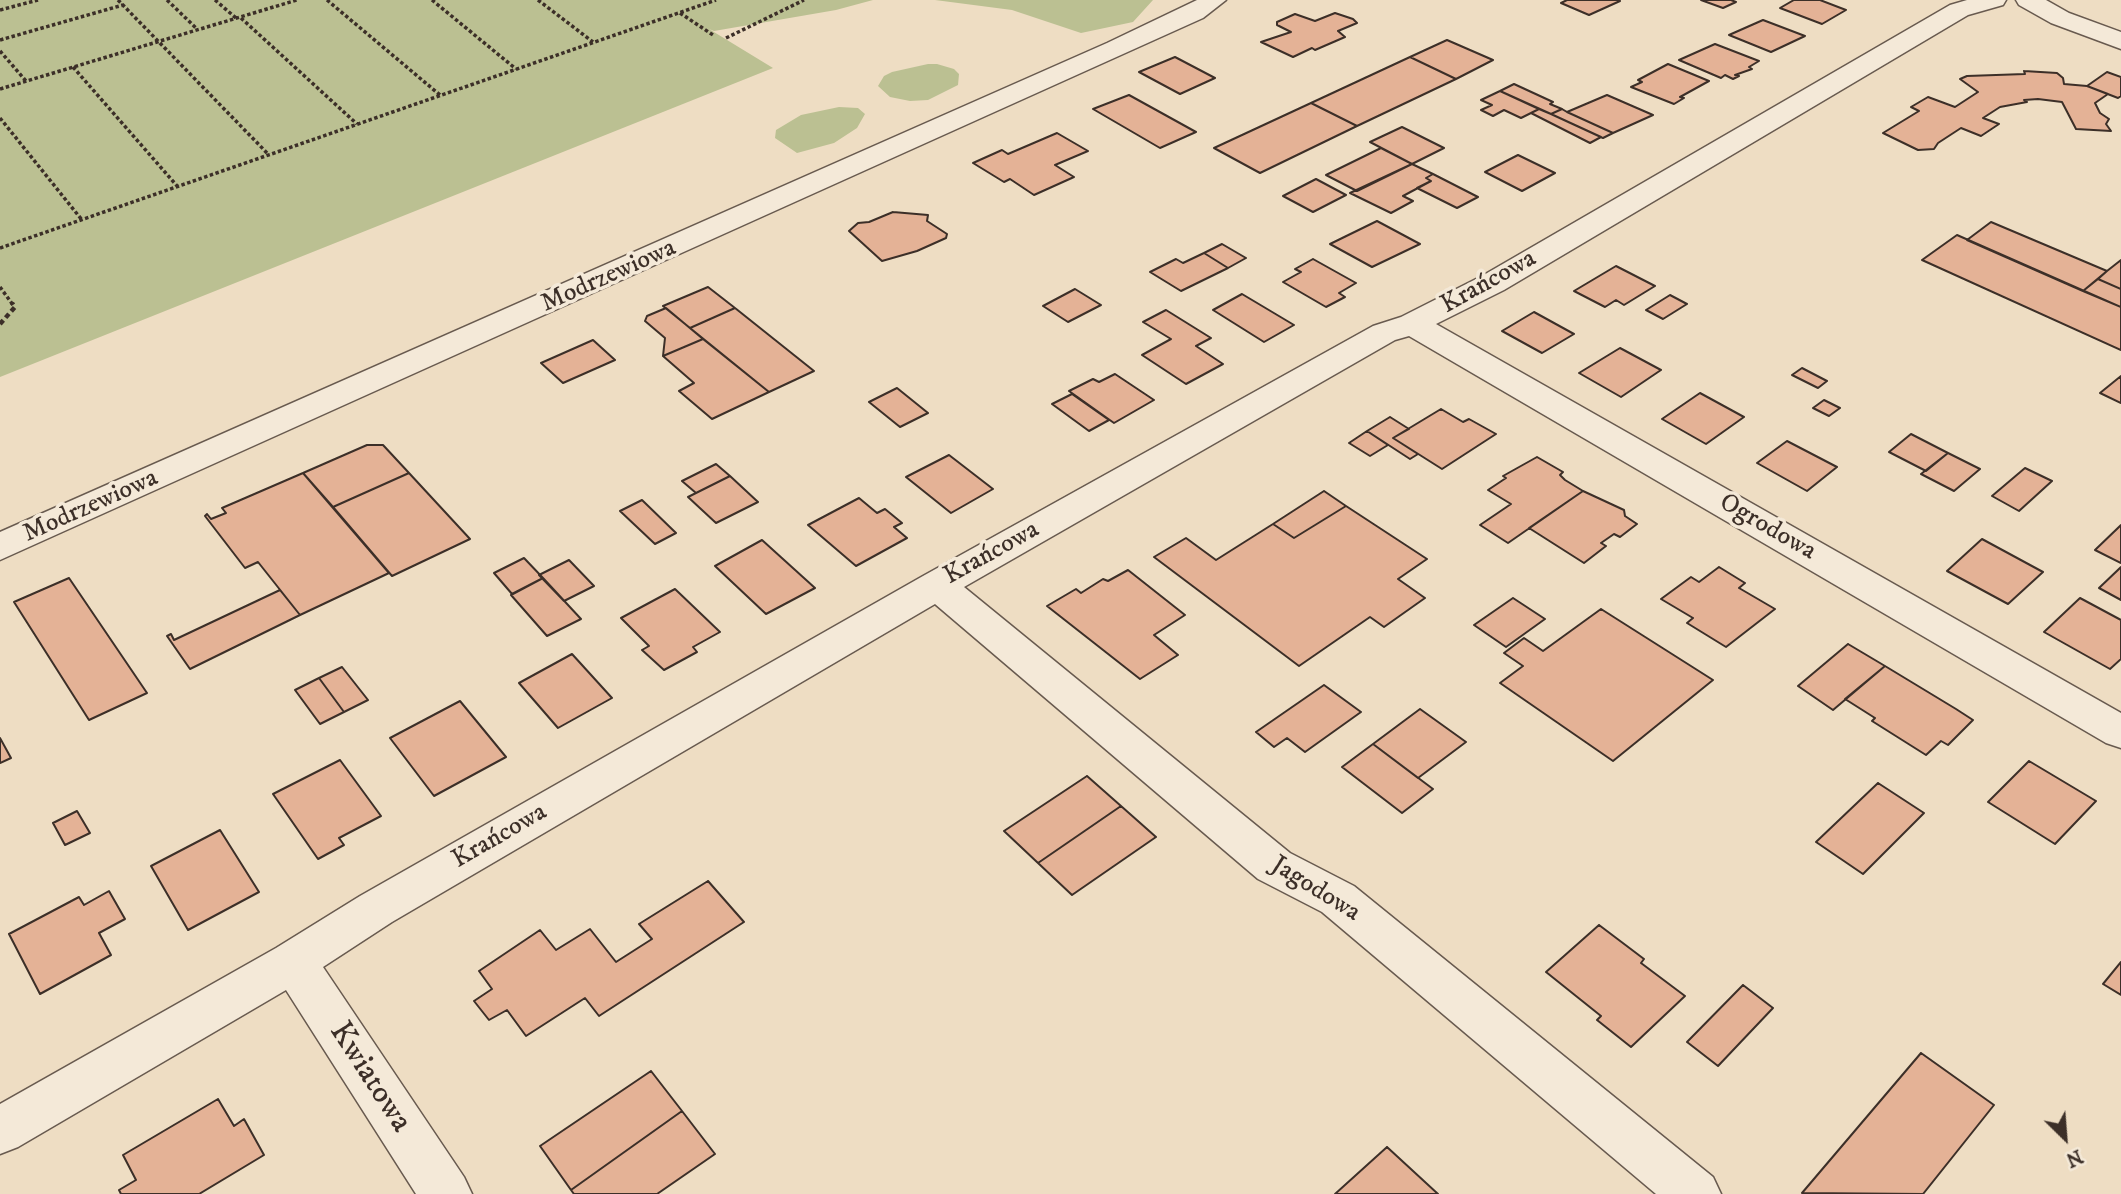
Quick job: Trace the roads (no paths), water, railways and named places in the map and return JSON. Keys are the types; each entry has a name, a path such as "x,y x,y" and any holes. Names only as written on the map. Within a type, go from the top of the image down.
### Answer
{"street":[{"name":"Modrzewiowa","path":"0,547 1091,60 1194,13 1214,0"},
{"name":"Krańcowa","path":"0,1131 293,962 376,909 937,585 1384,333 1412,324 1493,282 1959,10 1994,0"},
{"path":"2028,0 2060,18 2121,41"},
{"name":"Ogrodowa","path":"1412,324 2121,732"},
{"name":"Jagodowa","path":"937,585 1274,866 1338,899 1695,1194"},
{"name":"Kwiatowa","path":"293,962 446,1194"}]}
